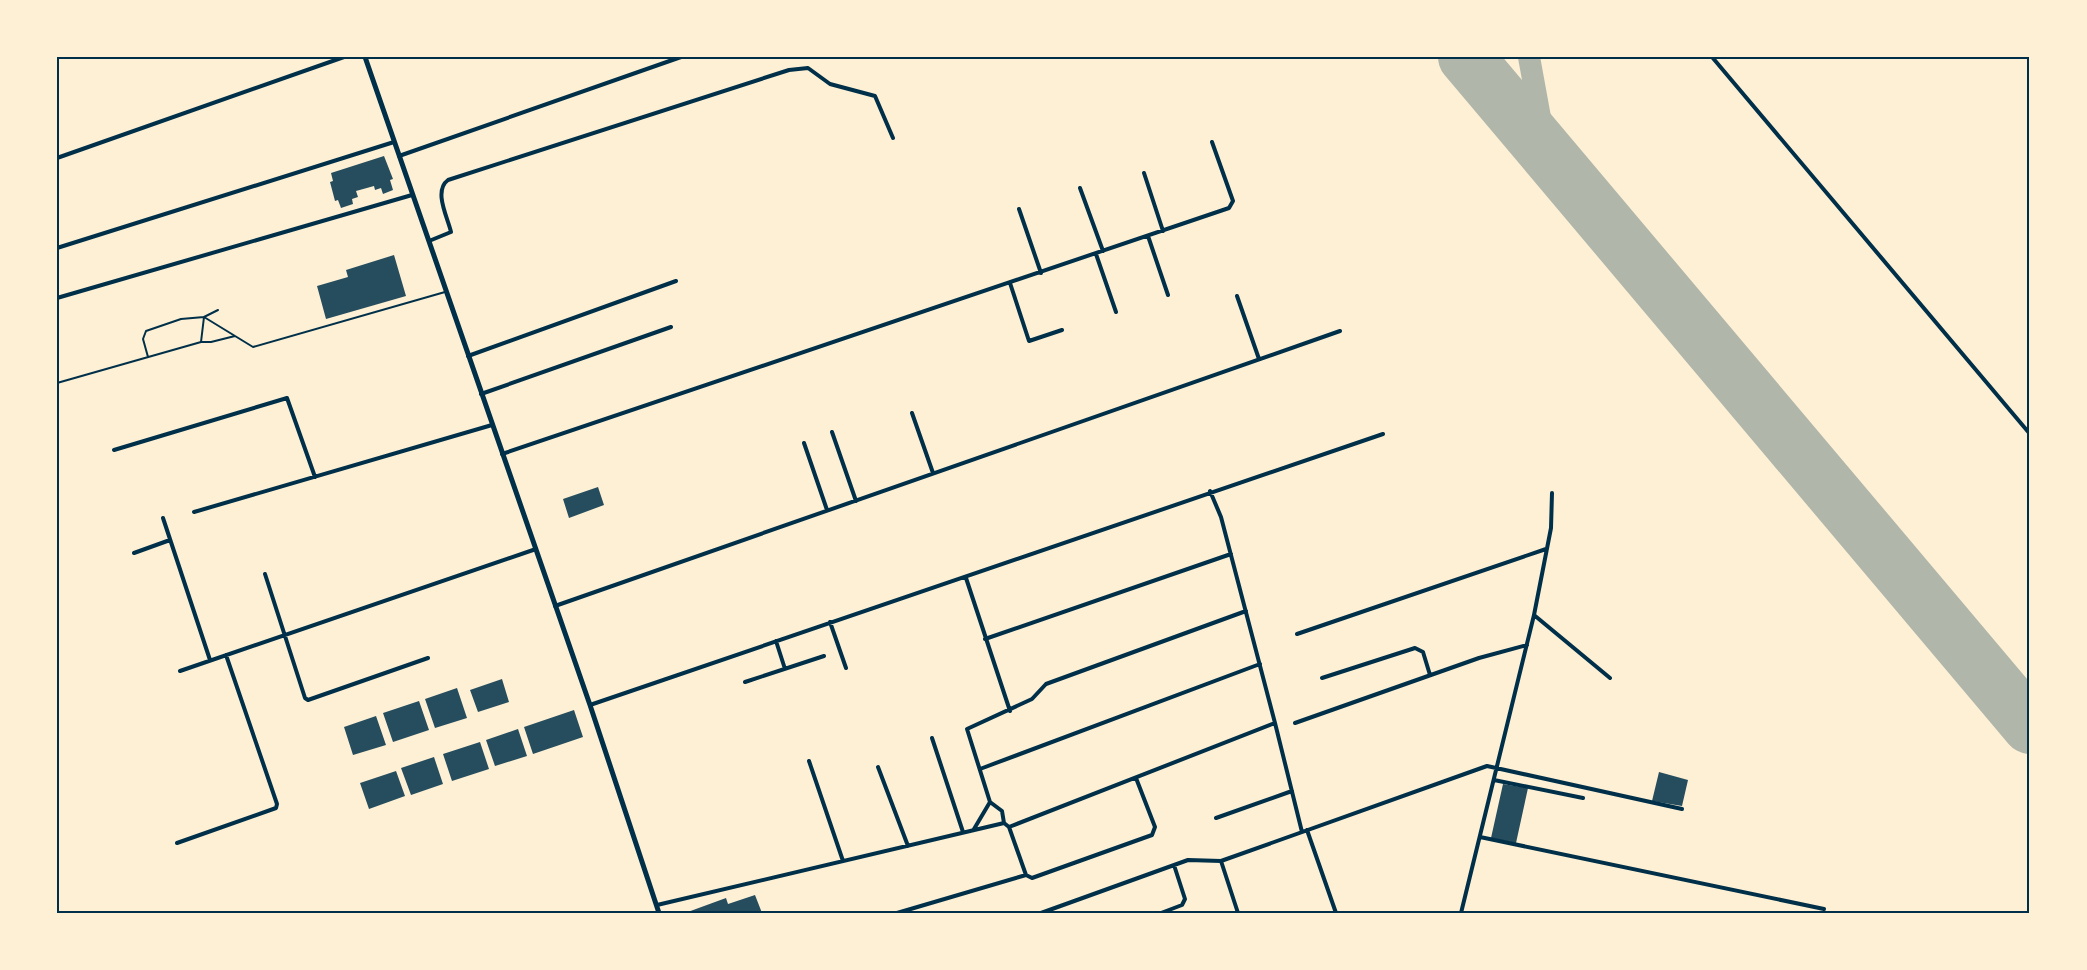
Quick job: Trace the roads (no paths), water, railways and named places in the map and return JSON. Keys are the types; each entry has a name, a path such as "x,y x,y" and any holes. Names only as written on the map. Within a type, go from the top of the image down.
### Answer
{"street":[{"path":"57,158 345,57"},
{"path":"365,57 590,705 659,913"},
{"path":"399,156 681,57"},
{"path":"1712,57 2030,434"},
{"path":"428,241 451,232 442,198 442,188 448,180 789,70 808,68 830,84 875,96 893,138"},
{"path":"57,248 394,142"},
{"path":"502,454 1010,284 1233,205 1212,142"},
{"path":"1144,172 1163,231"},
{"path":"1080,188 1103,251"},
{"path":"57,298 412,195"},
{"path":"1019,209 1041,273"},
{"path":"1148,236 1168,295"},
{"path":"1096,254 1116,312"},
{"path":"468,356 676,281"},
{"path":"1010,284 1029,341 1062,330"},
{"path":"1237,296 1259,359"},
{"path":"482,394 671,327"},
{"path":"555,606 1340,330"},
{"path":"114,450 287,398 315,477"},
{"path":"912,413 933,473"},
{"path":"194,512 492,425"},
{"path":"832,432 856,501"},
{"path":"590,705 830,622 966,578 1210,491 1383,434"},
{"path":"804,443 827,510"},
{"path":"1210,491 1221,517 1292,791 1336,913"},
{"path":"1461,913 1534,615 1553,512 1552,493"},
{"path":"163,519 210,660"},
{"path":"134,553 170,540"},
{"path":"180,670 536,549"},
{"path":"1297,634 1546,549"},
{"path":"985,639 1231,554"},
{"path":"265,574 305,698 308,700 428,658"},
{"path":"966,578 1010,711"},
{"path":"1026,875 1009,827 1004,823 1002,811 990,802 967,729 1032,699 1046,684 1246,611"},
{"path":"1534,615 1610,678"},
{"path":"830,622 846,668"},
{"path":"776,641 785,669"},
{"path":"1295,723 1479,658 1527,645"},
{"path":"1322,678 1415,648 1423,652 1430,675"},
{"path":"177,843 276,808 277,804 226,655"},
{"path":"746,682 824,656"},
{"path":"980,770 1260,664"},
{"path":"1009,827 1275,723"},
{"path":"932,738 963,832"},
{"path":"808,761 843,861"},
{"path":"1041,913 1188,860 1221,861 1487,766 1682,809"},
{"path":"878,767 908,846"},
{"path":"897,913 1026,875 1032,878 1152,835 1155,827 1136,778"},
{"path":"1494,780 1583,798"},
{"path":"1216,818 1292,791"},
{"path":"973,830 990,802"},
{"path":"657,905 1004,823"},
{"path":"1480,837 1824,909"},
{"path":"1221,861 1238,913"},
{"path":"1161,913 1182,905 1185,899 1174,866"}],"lane":[{"path":"204,317 253,347 446,292"},
{"path":"148,357 143,339 146,331 181,319 204,317 218,310"},
{"path":"201,342 204,317"},
{"path":"57,383 201,342 235,336"}]}
